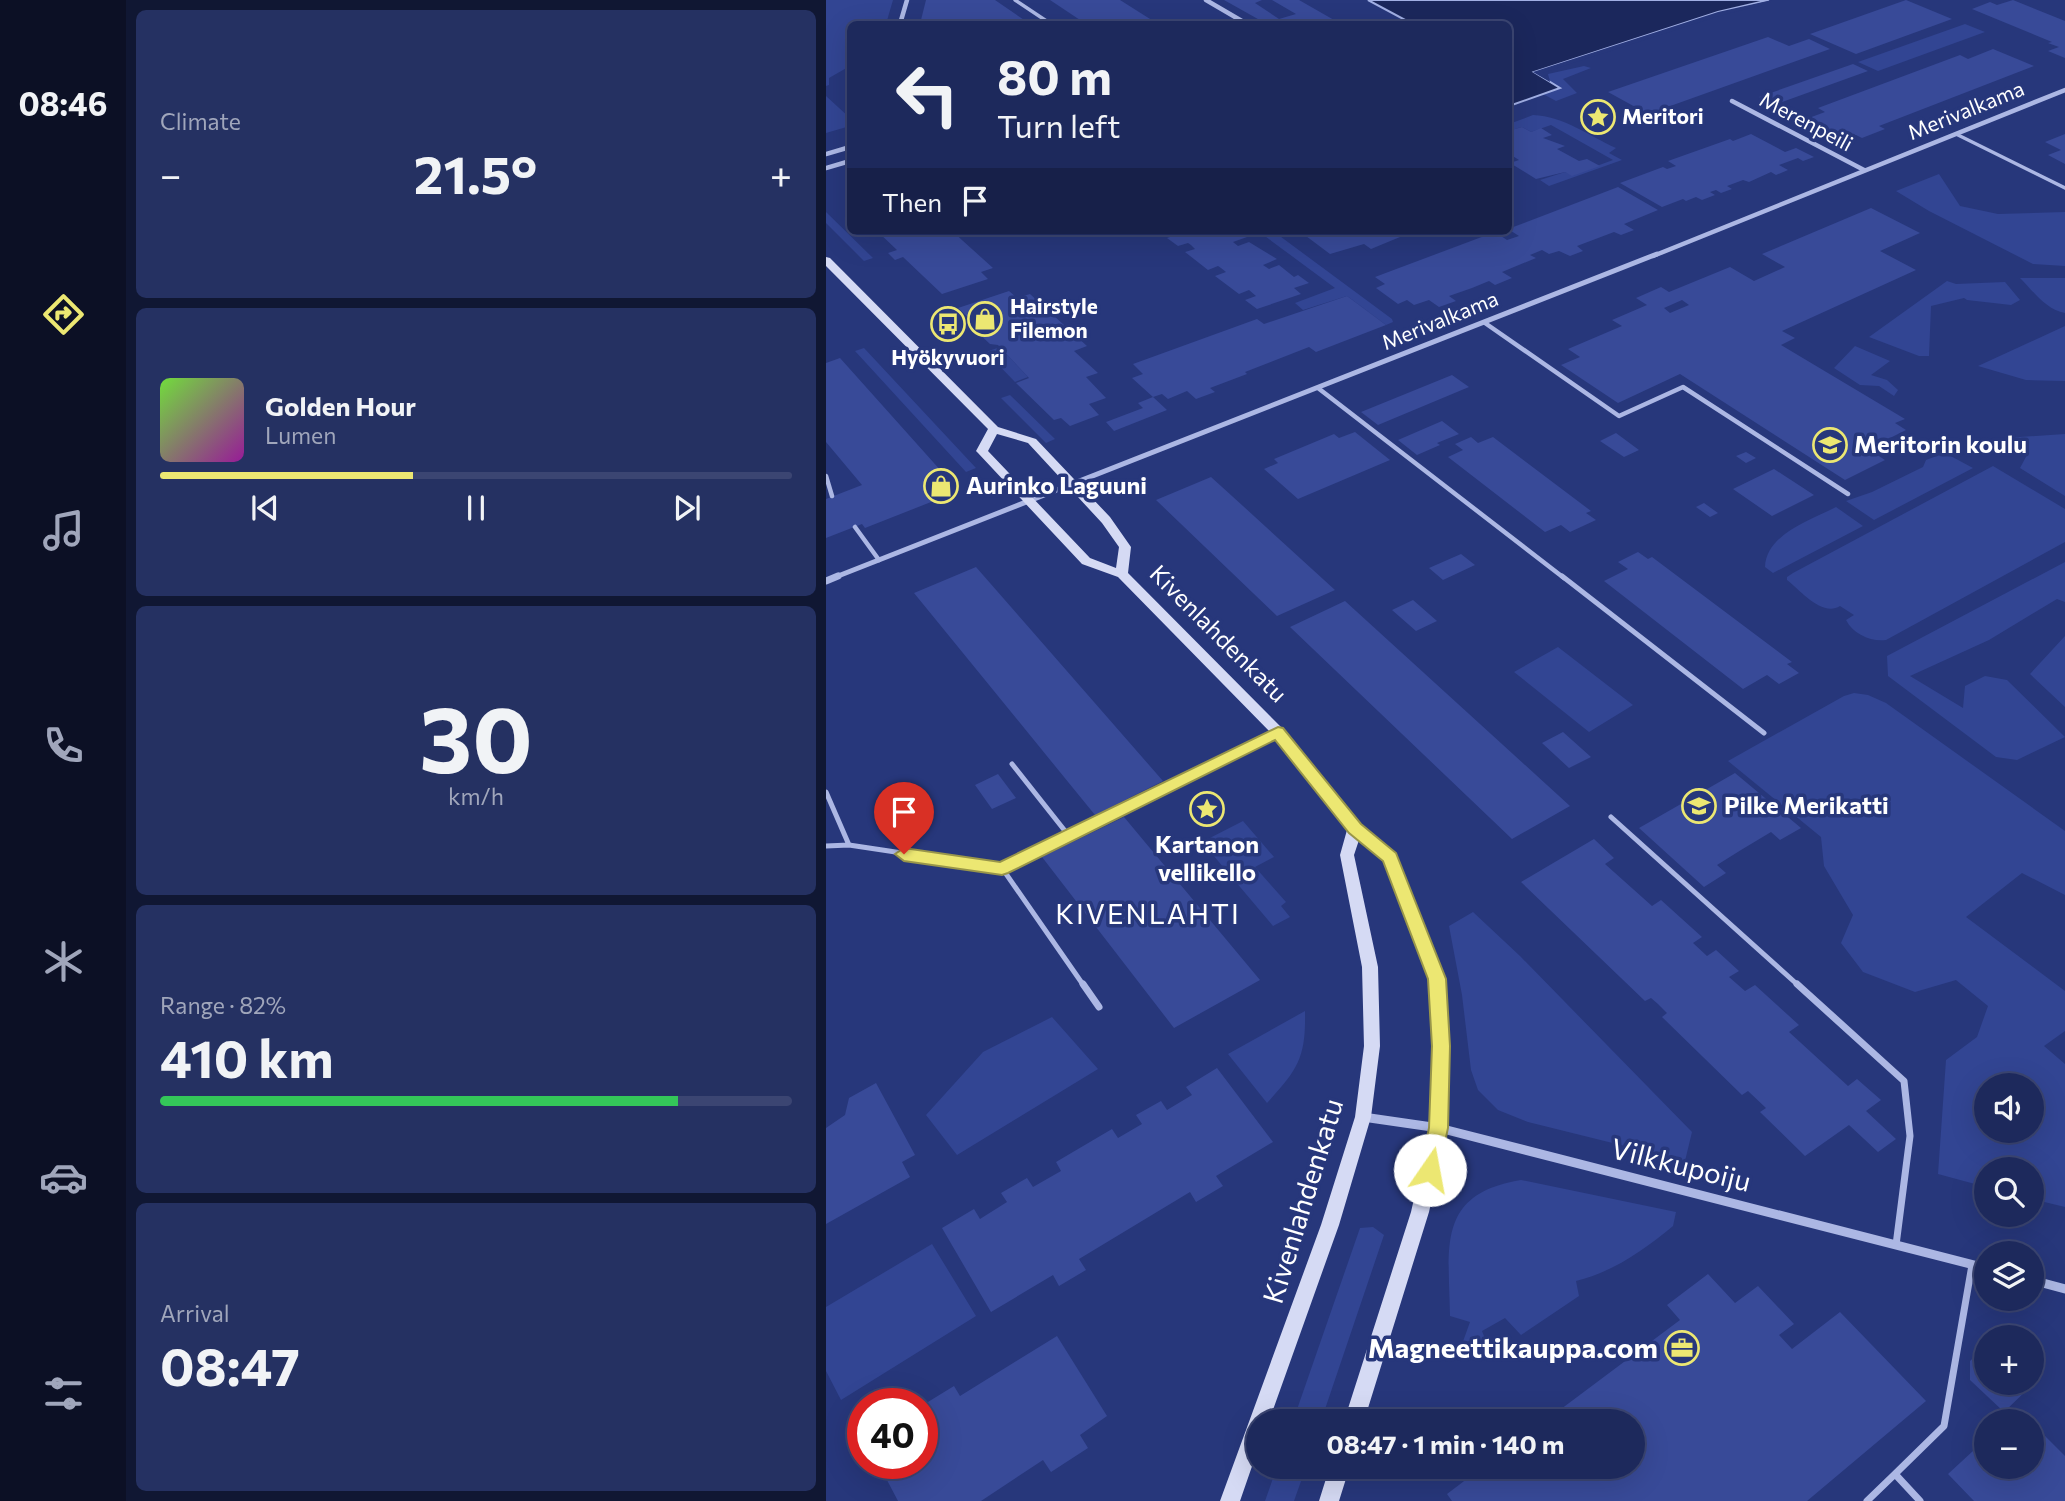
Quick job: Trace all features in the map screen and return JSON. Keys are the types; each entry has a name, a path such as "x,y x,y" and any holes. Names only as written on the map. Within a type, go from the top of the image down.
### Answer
{"street":[{"path":"901,21 907,0"},
{"path":"1206,0 1242,21"},
{"name":"Merivalkama","path":"826,581 1485,323 2065,90"},
{"name":"Merenpeili","path":"1732,101 1864,170"},
{"path":"826,154 847,148"},
{"path":"826,168 847,162"},
{"name":"Kivenlahdenkatu","path":"826,260 993,429 1032,441 1106,520 1125,547 1122,574"},
{"name":"Kivenlahdenkatu","path":"993,429 982,451 1086,561 1122,574 1278,732 1355,829 1390,858 1437,979 1441,1046 1439,1128 1420,1212 1358,1409"},
{"name":"Kivenlahdenkatu","path":"1263,1409 1330,1224 1363,1117 1372,1046 1370,967 1347,855 1355,829"},
{"name":"Vilkkupoiju","path":"1363,1117 1439,1128 1972,1265"},
{"path":"2044,1283 2065,1289"},
{"name":"Kivenlahdenkatu","path":"1230,1501 1246,1456"},
{"path":"1329,1501 1336,1479"}],"lane":[{"path":"1015,0 1046,21"},
{"path":"1956,134 2065,188"},
{"path":"1485,323 1619,416 1683,387 1848,494"},
{"path":"1318,388 1764,733"},
{"path":"826,476 832,496"},
{"path":"855,527 879,559"},
{"path":"826,846 849,845 1002,868 1278,732"},
{"path":"1012,764 1069,836"},
{"path":"826,792 849,845"},
{"path":"1612,817 1904,1081 1910,1136 1896,1245"},
{"path":"1002,868 1099,1007"},
{"path":"1867,1501 1944,1426 1972,1265"},
{"path":"1895,1474 1920,1501"}],"shaded area":[{"path":"826,0 893,0 887,21 847,21 847,68 829,78 829,85 826,86"},
{"path":"1368,0 1769,0 1718,12 1534,72 1560,88 1512,105 1512,21 1407,21"},
{"path":"1965,24 1985,32 1878,71 1858,62"},
{"path":"1584,66 1591,68 1563,79 1577,93 1556,101 1543,94 1560,88 1550,82 1548,74"},
{"path":"826,96 847,115 847,127 826,133"},
{"path":"1533,115 1555,119 1616,148 1609,153 1622,160 1549,186 1540,180 1565,172 1572,175 1613,160 1551,125 1531,132 1522,127 1512,130 1512,123"},
{"path":"1939,174 1960,206 1998,214 2065,212 2065,266 2033,264 1929,211 1896,191"},
{"path":"826,212 873,258 864,261 826,223"},
{"path":"1263,235 1278,235 1393,322 1386,325 1347,296 1303,310 1295,303 1335,288"},
{"path":"2020,278 2065,278 2065,313 2046,304"},
{"path":"1947,281 1956,284 2005,282 2020,300 2011,305 1964,298 1931,306 1929,356 1919,356 1869,337"},
{"path":"2065,326 2065,381 2026,380 1978,366"},
{"path":"1855,346 1890,361 1871,375 1887,380 1898,390 1894,396 1879,386 1860,385 1834,368"},
{"path":"1000,347 1028,377 1015,382 986,352"},
{"path":"864,348 976,468 966,472 855,351"},
{"path":"1010,395 1055,439 1046,443 1001,398"},
{"path":"2065,434 2065,496 2020,468 2027,455 2022,447 2005,438"},
{"path":"1945,453 1973,468 1874,520 1846,501 1872,492 1923,467 1926,460"},
{"path":"1993,466 2065,509 2065,542 1886,640 1874,640 1858,633 1846,620 1854,615 1840,606 1819,606 1787,580 1793,573"},
{"path":"1836,507 1863,526 1773,573 1765,567 1767,555 1781,537"},
{"path":"2065,562 2065,602 2057,599 1989,640 1910,676 1963,708 1965,686 1985,676 2007,680 2065,737 2017,760 1996,757 1888,676 1887,656"},
{"path":"2065,636 2065,707 2030,674"},
{"path":"1558,647 1633,705 1589,732 1514,672"},
{"path":"1854,693 1868,695 1886,703 2065,831 2065,895 2022,873 1966,917 2065,991 2065,1031 2044,1046 2065,1064 2065,1207 2044,1202 2044,1157 1974,1157 1974,1184 1938,1174 1946,1060 1977,1037 1988,1006 1956,980 1915,992 1863,972 1841,943 1853,915 1824,866 1821,837 1728,761 1844,696"},
{"path":"1243,821 1274,857 1255,867 1286,902 1281,906 1290,917 1273,926 1202,842"},
{"path":"1473,912 1520,956 1692,1132 1685,1161 1528,1122 1498,1110 1478,1090 1471,1070 1462,995 1449,926"},
{"path":"1305,1011 1304,1040 1298,1062 1267,1103 1228,1054"},
{"path":"1052,1017 1098,1069 957,1155 926,1115 983,1052"},
{"path":"1521,1180 1676,1212 1673,1226 1628,1259 1603,1272 1576,1281 1579,1296 1521,1335 1505,1318 1482,1331 1491,1354 1461,1347 1470,1322 1450,1316 1449,1268 1453,1227 1461,1211 1474,1197 1494,1187"},
{"path":"1373,1227 1384,1235 1325,1409 1297,1409 1360,1228"},
{"path":"932,1244 976,1316 860,1388 847,1388 847,1396 841,1400 826,1371 826,1307"},
{"path":"1273,1479 1302,1479 1294,1501 1265,1501"}],"pier":[{"path":"1772,0 1770,3 1719,16 1542,73 1550,82 1533,72 1718,12"}],"building":[{"path":"926,0 995,0 1026,21 921,21"},
{"path":"1050,0 1120,0 1153,21 1082,21"},
{"path":"1224,0 1262,0 1255,3 1279,19 1296,14 1272,0 1299,0 1336,21 1261,21"},
{"path":"1906,0 1952,19 1856,54 1810,34"},
{"path":"2013,0 2065,21 2065,58 2048,51 2059,47 2048,43 2052,42 1972,9 1990,2 1997,5"},
{"path":"1768,37 1789,46 1809,39 1830,49 1648,114 1608,92"},
{"path":"1993,49 2034,66 1879,126 1885,129 1862,138 1856,135 1838,142 1798,122 1825,112 1818,108 1960,55 1968,59"},
{"path":"1853,64 1868,71 1774,105 1759,97"},
{"path":"1522,127 1531,132 1541,128 1552,135 1543,138 1565,146 1557,149 1579,161 1587,159 1600,166 1572,176 1565,172 1536,179 1512,164 1519,160 1512,156 1512,130"},
{"path":"1751,134 1785,152 1796,148 1814,157 1803,161 1798,158 1779,165 1788,170 1776,175 1771,172 1749,182 1743,180 1727,186 1732,189 1721,193 1716,190 1710,192 1715,195 1702,200 1696,197 1686,201 1683,199 1662,207 1620,183 1663,167 1667,169 1676,166 1668,161"},
{"path":"2065,134 2065,164 2048,155 2061,150 2045,142"},
{"path":"1618,187 1658,210 1624,224 1634,230 1621,235 1614,232 1577,246 1583,251 1570,256 1559,251 1549,254 1542,250 1530,255 1536,258 1502,272 1512,278 1495,285 1489,281 1449,296 1456,301 1439,307 1429,300 1414,305 1407,300 1398,304 1376,288 1385,284 1375,277 1487,235 1500,235 1507,240 1519,236 1512,232 1512,227"},
{"path":"1871,208 1920,233 1880,251 1916,270 1782,331 1795,338 1781,345 1905,419 1895,423 1906,430 1868,449 1885,460 1845,480 1680,374 1618,403 1561,365 1580,357 1568,349 1622,326 1612,320 1647,305 1636,298 1661,287 1669,292 1730,267 1754,281 1785,267 1762,254","holes":["1682,300 1689,305 1670,313 1664,308"]},
{"path":"881,235 956,235 993,268 981,272 988,279 942,294 903,257 895,260 888,253 897,250"},
{"path":"1176,235 1244,235 1247,237 1233,242 1238,246 1249,242 1277,259 1263,265 1269,269 1279,265 1294,277 1298,275 1309,283 1294,288 1301,294 1257,309 1245,300 1256,296 1249,290 1239,294 1215,276 1226,272 1221,268 1218,266 1208,270 1185,252 1195,249 1191,245 1188,243 1178,246 1167,238"},
{"path":"1306,236 1400,237 1371,249 1364,244 1330,254"},
{"path":"1009,291 1017,298 1030,294 1087,346 1074,351 1098,373 1086,377 1106,398 1089,404 1099,415 1070,426 1061,418 1054,420 1016,383 1029,378 998,345 990,344 975,330 979,328 958,308"},
{"path":"1347,296 1386,325 1316,352 1309,347 1210,388 1215,392 1196,399 1187,391 1168,399 1162,394 1153,397 1132,378 1143,374 1133,364 1257,319 1264,324"},
{"path":"840,358 959,491 865,528 862,524 826,538 826,499 862,485 826,442 826,363"},
{"path":"1452,375 1469,387 1378,425 1361,412"},
{"path":"1153,397 1167,410 1114,431 1106,422 1143,408 1138,403"},
{"path":"1442,421 1459,434 1417,455 1398,440"},
{"path":"1355,432 1390,460 1298,499 1264,469 1278,463 1274,459 1334,434 1339,438"},
{"path":"1616,433 1639,450 1624,457 1600,441"},
{"path":"1471,437 1478,443 1493,437 1591,511 1586,513 1596,520 1570,532 1561,525 1545,532 1448,457 1463,450 1455,444"},
{"path":"1746,452 1756,458 1746,463 1736,456"},
{"path":"1774,469 1814,495 1772,516 1733,489"},
{"path":"1211,477 1335,590 1277,616 1156,500"},
{"path":"1704,503 1718,513 1710,517 1696,507"},
{"path":"1638,552 1648,559 1652,557 1792,662 1787,664 1799,673 1779,684 1767,675 1743,689 1604,581 1628,569 1618,562"},
{"path":"1461,554 1475,565 1443,580 1429,568"},
{"path":"976,567 1163,781 1095,815 914,593"},
{"path":"1413,600 1437,621 1416,631 1392,610"},
{"path":"1345,601 1570,806 1512,839 1290,627"},
{"path":"1563,732 1591,757 1569,768 1542,743"},
{"path":"1735,773 1801,828 1780,840 1771,832 1741,850 1717,865 1726,873 1704,887 1639,828"},
{"path":"998,774 1016,798 992,809 975,785"},
{"path":"1124,817 1260,980 1174,1028 1042,857"},
{"path":"1594,839 1614,858 1605,864 1652,906 1661,900 1702,937 1693,943 1707,956 1716,950 1739,971 1729,977 1745,991 1755,985 1799,1025 1789,1032 1848,1086 1857,1079 1881,1100 1866,1111 1896,1139 1878,1152 1849,1125 1805,1156 1760,1112 1766,1108 1748,1091 1742,1095 1662,1017 1667,1013 1658,1004 1651,998 1645,1001 1521,882"},
{"path":"1217,1068 1273,1142 1216,1176 1223,1186 1196,1202 1190,1192 1079,1259 1086,1270 1059,1286 1053,1275 991,1312 942,1228 974,1209 980,1219 1007,1202 1001,1193 1027,1178 1033,1187 1061,1171 1056,1162 1112,1129 1118,1138 1142,1124 1136,1115 1161,1101 1167,1110 1192,1095 1186,1087"},
{"path":"876,1083 915,1155 902,1162 910,1177 826,1224 826,1128 845,1115 849,1098"},
{"path":"1708,1274 1735,1303 1758,1286 1794,1324 1779,1335 1792,1349 1840,1312 1926,1401 1807,1501 1452,1501 1447,1494 1467,1479 1645,1479 1645,1409 1561,1409 1680,1320 1667,1305"},
{"path":"1057,1336 1107,1416 1080,1435 1088,1448 1051,1472 1043,1460 981,1501 898,1501 886,1479 938,1479 938,1396 954,1386 960,1396"},
{"path":"1974,1357 1974,1384 1970,1380 1970,1361"},
{"path":"1986,1395 2022,1395 2007,1409 2001,1409"},
{"path":"2044,1435 2065,1456 2065,1501 1974,1501 1948,1474 1974,1450 1974,1479 2044,1479"}],"place":[{"name":"Meritori","path":"1598,117"},
{"name":"Hairstyle Filemon","path":"985,319"},
{"name":"Hyökyvuori","path":"948,324"},
{"name":"Meritorin koulu","path":"1830,445"},
{"name":"Aurinko Laguuni","path":"941,486"},
{"name":"Pilke Merikatti","path":"1699,806"},
{"name":"Kartanon vellikello","path":"1207,809"},
{"name":"Magneettikauppa.com","path":"1682,1348"}],"district":[{"name":"KIVENLAHTI","path":"1148,914"}],"route":[{"path":"904,854 1002,868 1278,732 1355,829 1390,858 1437,979 1441,1046 1439,1128 1430,1170"}]}
